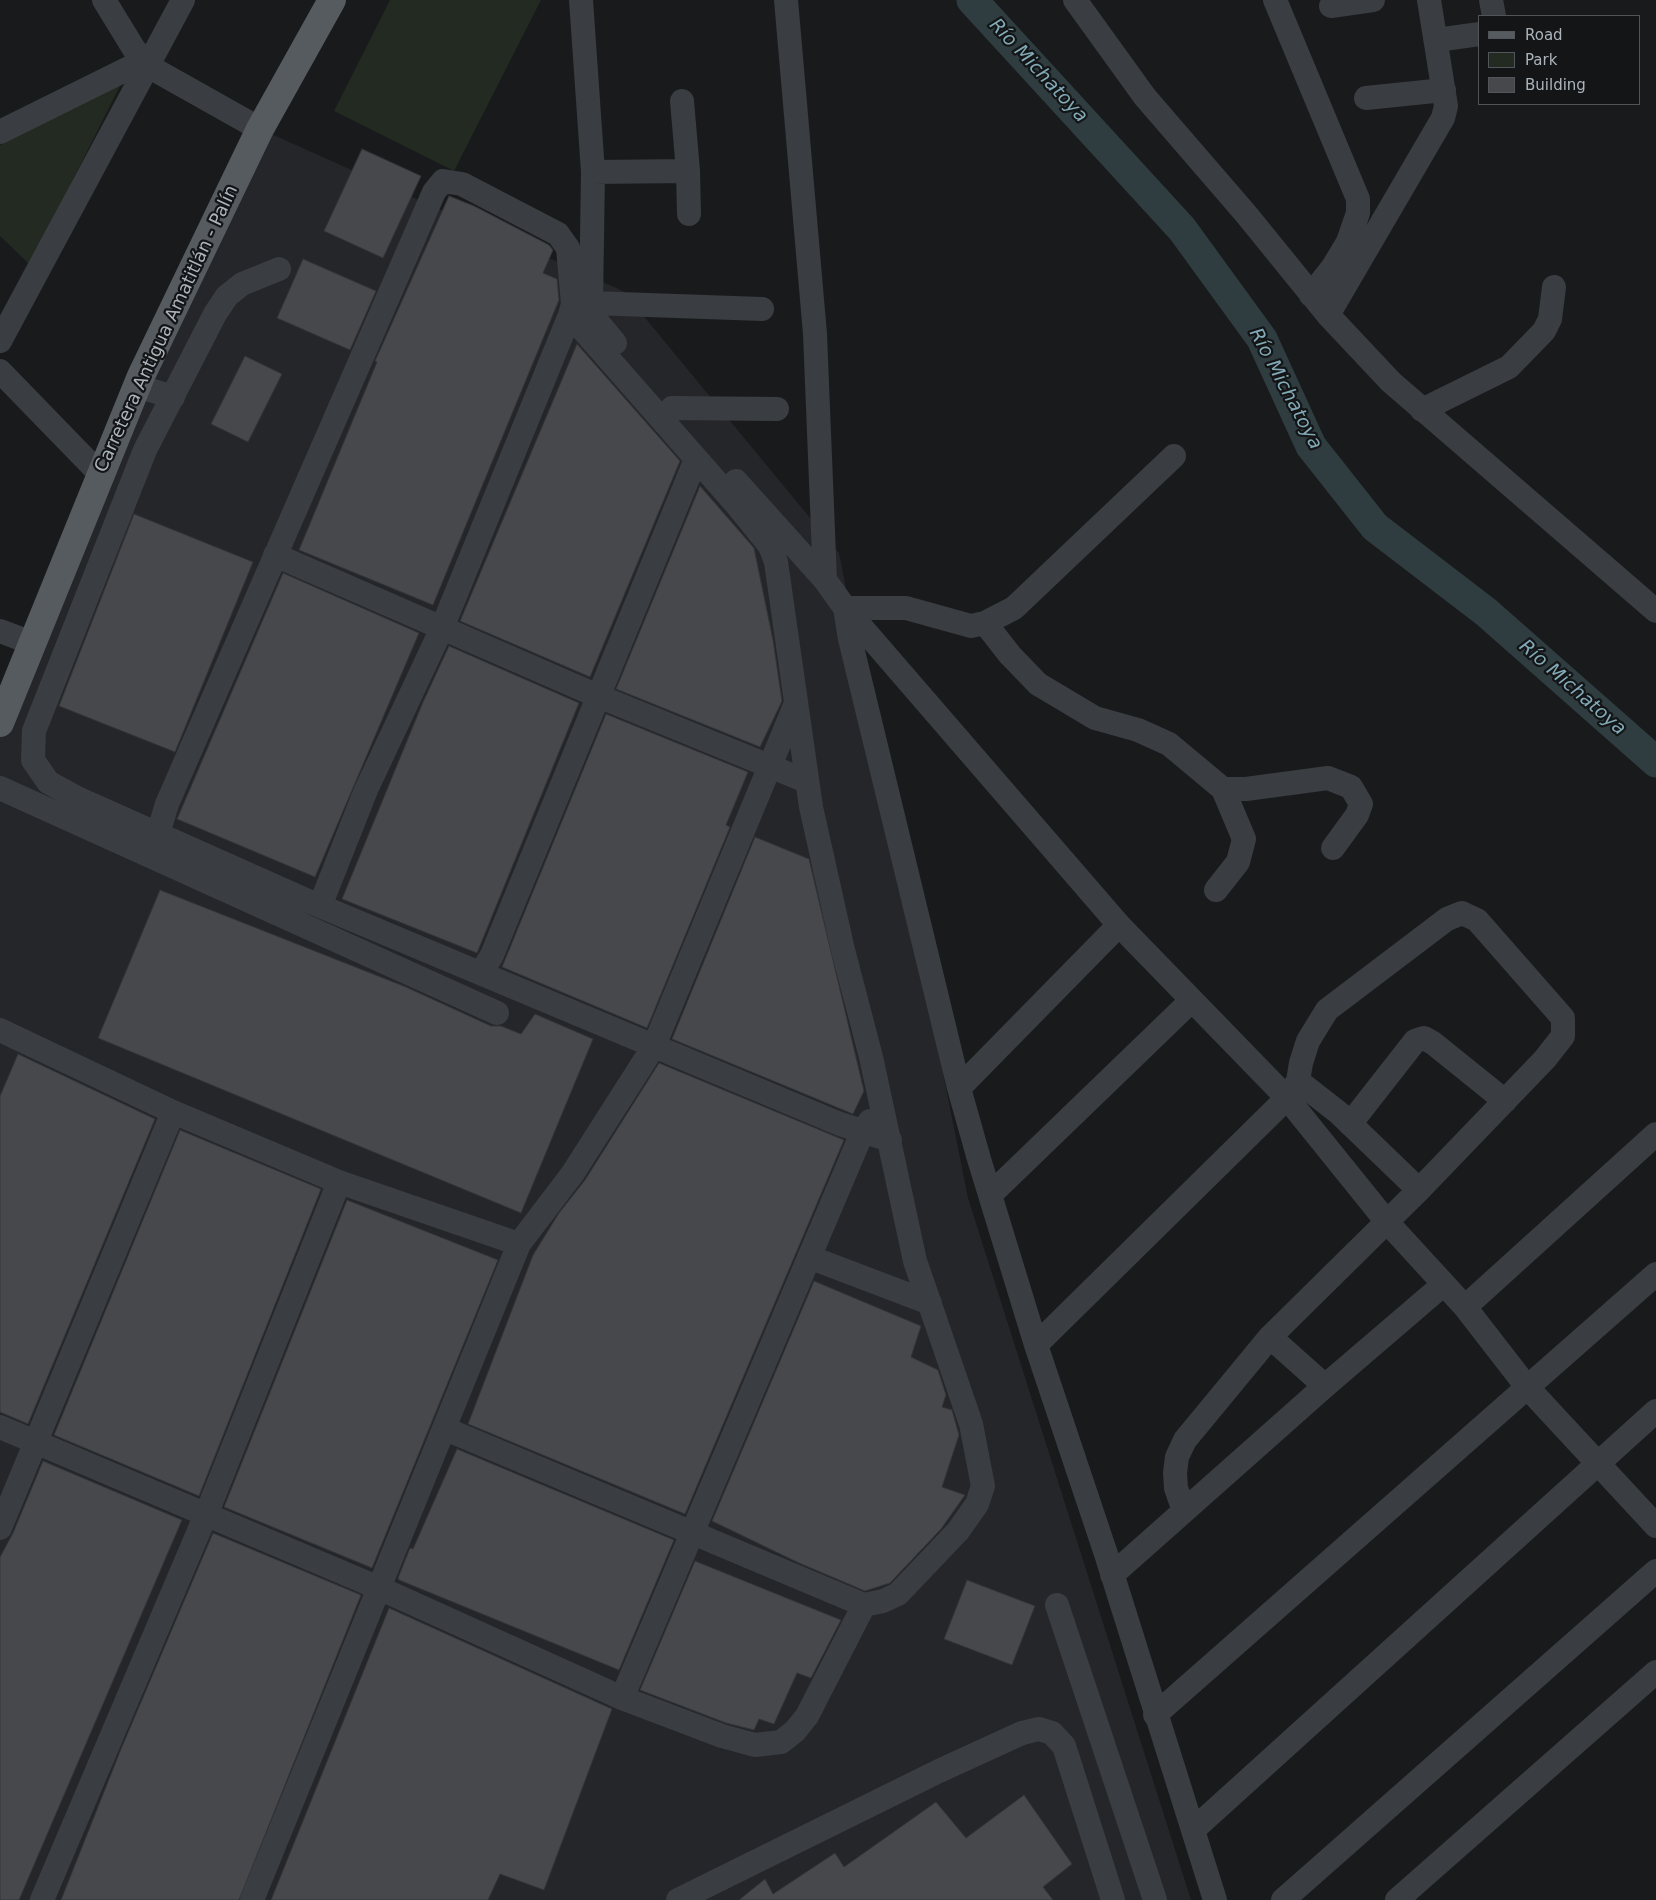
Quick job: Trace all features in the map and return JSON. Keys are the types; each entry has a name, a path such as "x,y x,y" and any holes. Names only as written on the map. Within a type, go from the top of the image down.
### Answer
{"main road":[{"name":"Carretera Antigua Amatitlán - Palín","path":"0,722 137,386 260,129 332,0"}],"street":[{"path":"104,0 134,49 148,66 260,129"},
{"path":"0,341 183,0"},
{"path":"581,0 593,172 591,303 595,319 825,580 845,608 1119,925 1191,1001 1292,1090 1350,1124 1418,1190"},
{"path":"786,0 815,334 825,580"},
{"path":"1076,0 1145,97 1246,214 1328,316 1391,382 1422,410 1656,611"},
{"path":"1275,0 1358,199 1358,213 1348,242 1333,268 1311,295"},
{"path":"1331,6 1373,0"},
{"path":"1328,316 1436,134 1446,106 1429,0"},
{"path":"1491,0 1494,15"},
{"path":"1436,40 1478,34"},
{"path":"0,132 129,68 148,66"},
{"path":"1366,98 1444,90"},
{"path":"682,100 688,172 689,214"},
{"path":"593,172 688,172"},
{"path":"158,834 167,804 434,192 443,181 462,184 558,234 568,248 573,304 442,628 366,790 320,906"},
{"path":"279,269 242,284 227,296 145,450 34,731 33,760 48,782 77,798 320,906 862,1133 890,1140"},
{"path":"1422,410 1509,367 1544,331 1550,319 1554,287"},
{"path":"591,303 762,309"},
{"path":"443,1431 455,1433 864,1604 883,1601 898,1594 958,1531 977,1504 983,1486 972,1424 915,1261 881,1101 843,950 806,781 776,562 770,546 570,315"},
{"path":"0,371 100,474"},
{"path":"137,386 173,397"},
{"path":"672,408 777,409"},
{"path":"845,608 906,608 971,626 985,623 1014,608 1174,456"},
{"path":"481,973 492,955 696,459"},
{"path":"275,556 598,696 806,781"},
{"path":"845,608 853,649 960,1088 990,1195 1036,1345 1112,1575 1215,1900"},
{"path":"985,623 1010,655 1038,684 1095,718 1138,730 1169,744 1223,789 1244,839 1238,862 1216,890"},
{"path":"0,631 32,643"},
{"path":"252,1900 519,1244 573,1173 654,1046 768,765 796,702"},
{"path":"1223,789 1246,789 1328,778 1351,787 1361,804 1357,815 1333,848"},
{"path":"0,788 497,1013"},
{"path":"1036,1345 1292,1090 1308,1041 1327,1010 1447,919 1462,913 1477,920 1563,1018 1563,1036 1545,1059 1388,1222 1270,1337 1185,1440 1177,1457 1175,1473 1176,1488 1184,1511"},
{"path":"960,1088 1119,925"},
{"path":"990,1195 1191,1001"},
{"path":"1350,1124 1415,1041 1424,1038 1433,1043 1504,1101"},
{"path":"3,1039 339,1182 519,1244"},
{"path":"1292,1090 1388,1222 1465,1307 1527,1387 1655,1524"},
{"path":"622,1698 862,1133 881,1101"},
{"path":"0,1528 173,1112"},
{"path":"1465,1307 1656,1134"},
{"path":"42,1900 206,1514 339,1182"},
{"path":"809,1257 930,1304"},
{"path":"1155,1715 1656,1274"},
{"path":"1112,1575 1325,1386 1444,1284"},
{"path":"1270,1337 1325,1386"},
{"path":"1193,1830 1656,1411"},
{"path":"0,1427 379,1588 622,1698 722,1736 755,1745 781,1742 795,1731 807,1716 864,1604"},
{"path":"1283,1900 1656,1571"},
{"path":"1056,1605 1155,1900"},
{"path":"1397,1900 1656,1672"},
{"path":"678,1900 939,1771 1022,1733 1039,1729 1052,1732 1064,1746 1113,1900"}],"shaded area":[{"path":"260,129 623,291 839,553 968,1198 1191,1900 0,1900 0,723"}],"green space":[{"path":"390,0 541,0 454,171 334,111"},
{"path":"124,78 30,265 0,236 0,145"}],"building":[{"path":"362,149 421,176 383,258 324,231"},
{"path":"449,196 474,206 549,245 553,250 543,273 557,279 559,300 433,605 299,550 377,362 375,361"},
{"path":"303,259 376,291 350,350 277,318"},
{"path":"577,344 680,461 590,677 460,621"},
{"path":"245,356 282,374 248,442 211,424"},
{"path":"700,486 754,548 773,640 782,701 760,747 616,689"},
{"path":"134,514 253,562 175,752 59,706"},
{"path":"283,573 419,633 315,877 177,819"},
{"path":"449,646 579,703 477,953 342,899 423,702"},
{"path":"606,714 748,772 726,825 730,827 647,1028 502,967"},
{"path":"755,837 809,859 864,1091 853,1114 672,1039"},
{"path":"160,890 406,987 491,1026 501,1026 521,1034 535,1014 593,1039 521,1213 98,1038"},
{"path":"18,1054 155,1119 28,1424 0,1412 0,1096"},
{"path":"659,1063 844,1140 685,1514 468,1424 533,1255 559,1213 585,1180"},
{"path":"180,1130 321,1189 199,1496 54,1435"},
{"path":"347,1200 498,1260 372,1568 224,1507"},
{"path":"814,1281 921,1326 911,1357 938,1370 946,1395 942,1407 952,1410 959,1435 942,1487 965,1495 941,1529 890,1583 865,1591 799,1563 712,1521"},
{"path":"457,1449 674,1540 619,1670 399,1580 398,1578 410,1548 413,1549"},
{"path":"43,1461 182,1520 19,1900 0,1900 0,1557 13,1533"},
{"path":"213,1533 361,1595 239,1900 61,1900 121,1749"},
{"path":"695,1561 841,1620 811,1678 797,1673 774,1724 759,1719 754,1730 726,1723 640,1690"},
{"path":"967,1580 1035,1606 1012,1665 944,1639"},
{"path":"389,1608 612,1709 544,1890 500,1874 488,1900 271,1900"},
{"path":"1024,1795 1072,1864 1043,1887 1053,1900 739,1900 765,1879 773,1894 835,1853 844,1867 936,1802 966,1838"}],"waterway":[{"name":"Río Michatoya","path":"972,0 1182,229 1262,339 1311,446 1375,527 1486,612 1656,762"}]}
